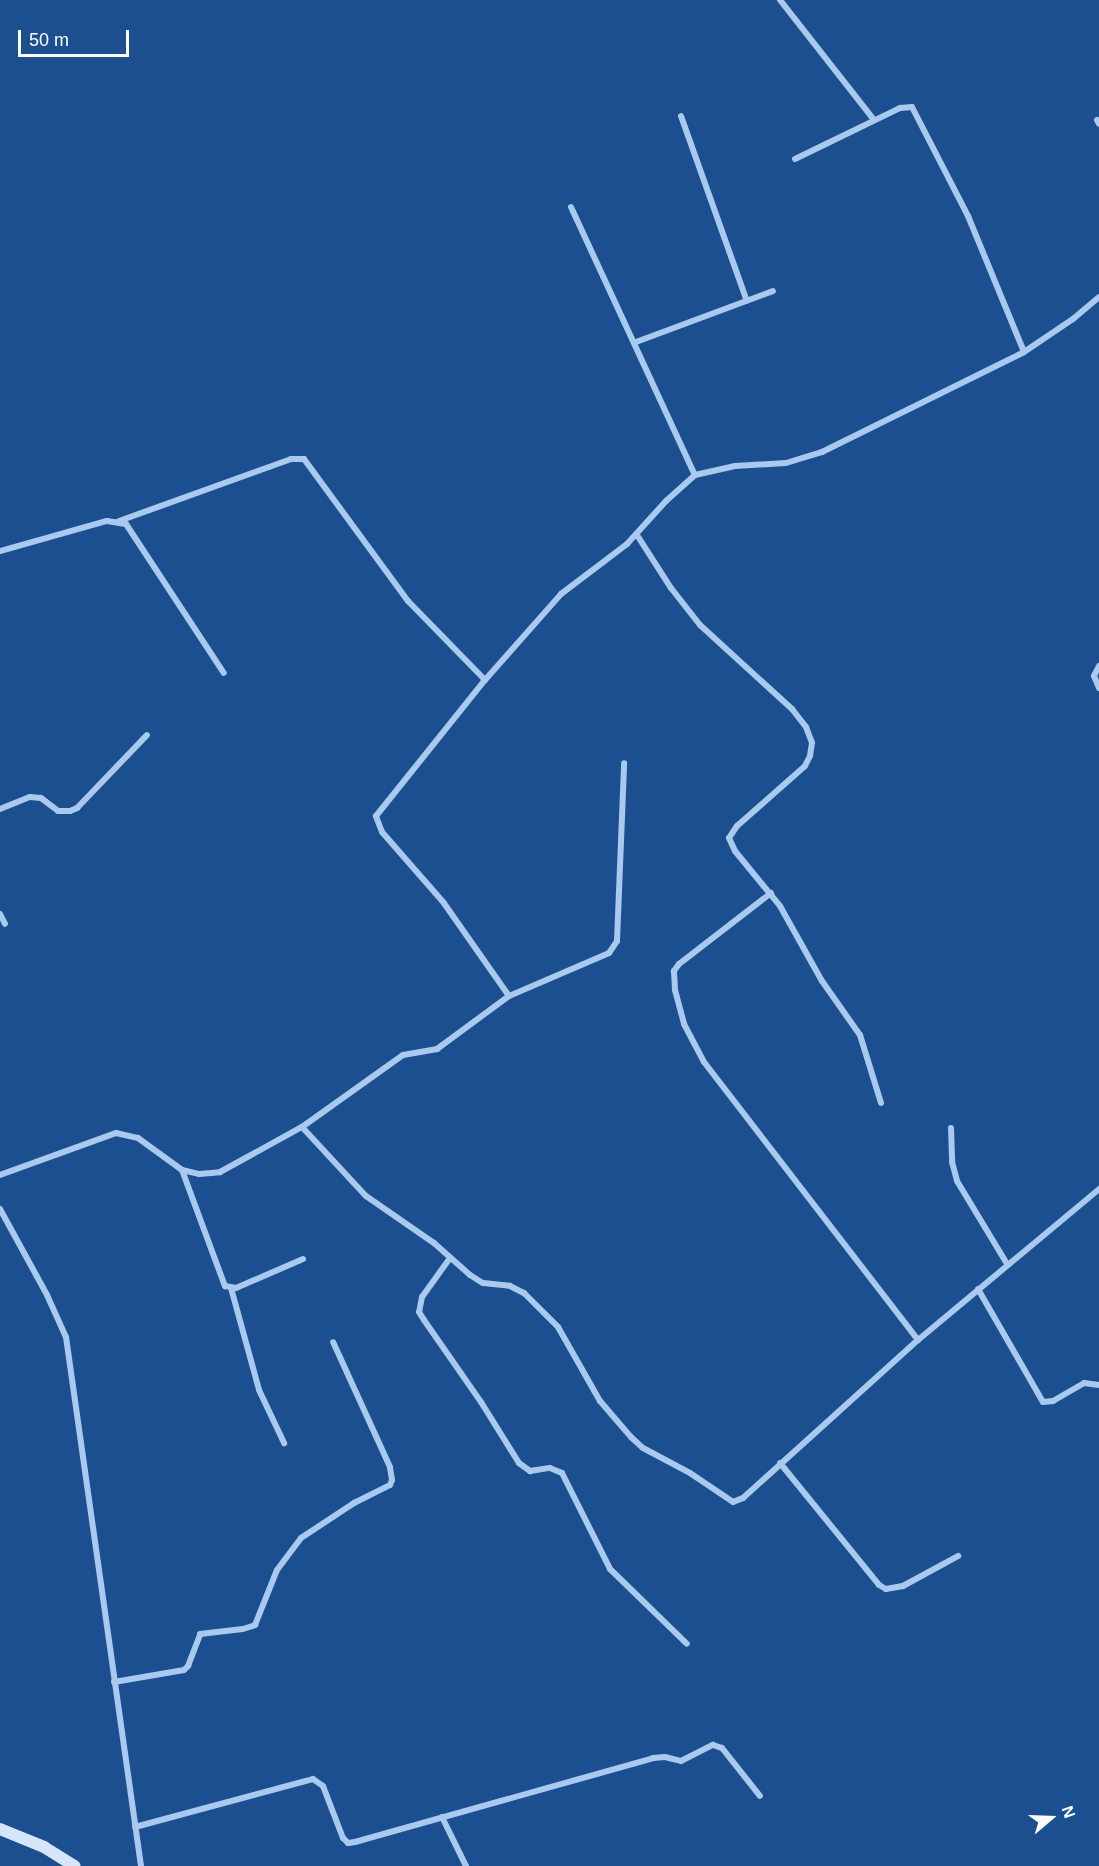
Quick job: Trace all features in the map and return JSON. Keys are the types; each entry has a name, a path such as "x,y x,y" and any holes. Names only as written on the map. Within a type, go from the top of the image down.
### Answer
{"street":[{"path":"780,0 874,120"},
{"path":"795,159 906,105 917,113 972,223 1024,352"},
{"path":"681,116 747,301"},
{"path":"572,207 636,342 695,475"},
{"path":"636,342 773,291"},
{"path":"510,996 444,903 382,832 376,816 485,680 561,594 636,535 666,501 695,475 715,469 786,463 803,459 1024,352 1054,333 1097,299 1099,308"},
{"path":"0,551 107,521 119,521 291,459 304,459 408,601 485,680"},
{"path":"119,521 131,530 224,673"},
{"path":"636,535 671,588 700,626 792,709 806,727 812,743 810,756 805,766 737,826 729,838 735,851 771,893 822,981 860,1035 881,1103"},
{"path":"1099,666 1094,676 1099,688"},
{"path":"0,809 30,797 41,798 58,810 70,811 77,808 147,735"},
{"path":"0,1175 116,1133 138,1138 182,1170 199,1174 220,1172 302,1127 396,1060 410,1054 429,1053 437,1049 510,996 601,957 615,947 624,763"},
{"path":"771,893 679,964 674,971 675,990 684,1024 704,1062 918,1340"},
{"path":"0,914 5,924"},
{"path":"302,1127 366,1196 483,1283 517,1288 552,1320 568,1342 600,1401 643,1448 690,1473 733,1502 743,1498 918,1340 1099,1189"},
{"path":"951,1128 952,1162 957,1181 1007,1264"},
{"path":"182,1170 225,1286 231,1288 303,1259"},
{"path":"0,1209 47,1295 66,1337 141,1866"},
{"path":"450,1258 422,1297 419,1312 481,1402 519,1463 530,1471 550,1468 562,1473 610,1569 687,1644"},
{"path":"231,1288 253,1374 284,1443"},
{"path":"978,1289 1043,1402 1053,1401 1084,1383 1099,1385"},
{"path":"114,1682 184,1670 188,1666 200,1634 243,1629 255,1625 277,1570 301,1538 354,1503 390,1485 392,1480 390,1467 333,1342"},
{"path":"780,1463 879,1585 886,1589 903,1586 958,1556"},
{"path":"135,1827 313,1779 323,1786 343,1838 348,1843 653,1758 665,1757 681,1761 713,1745 722,1748 760,1796"},
{"path":"442,1817 466,1866"},
{"path":"0,1829 44,1847 74,1866"}]}
